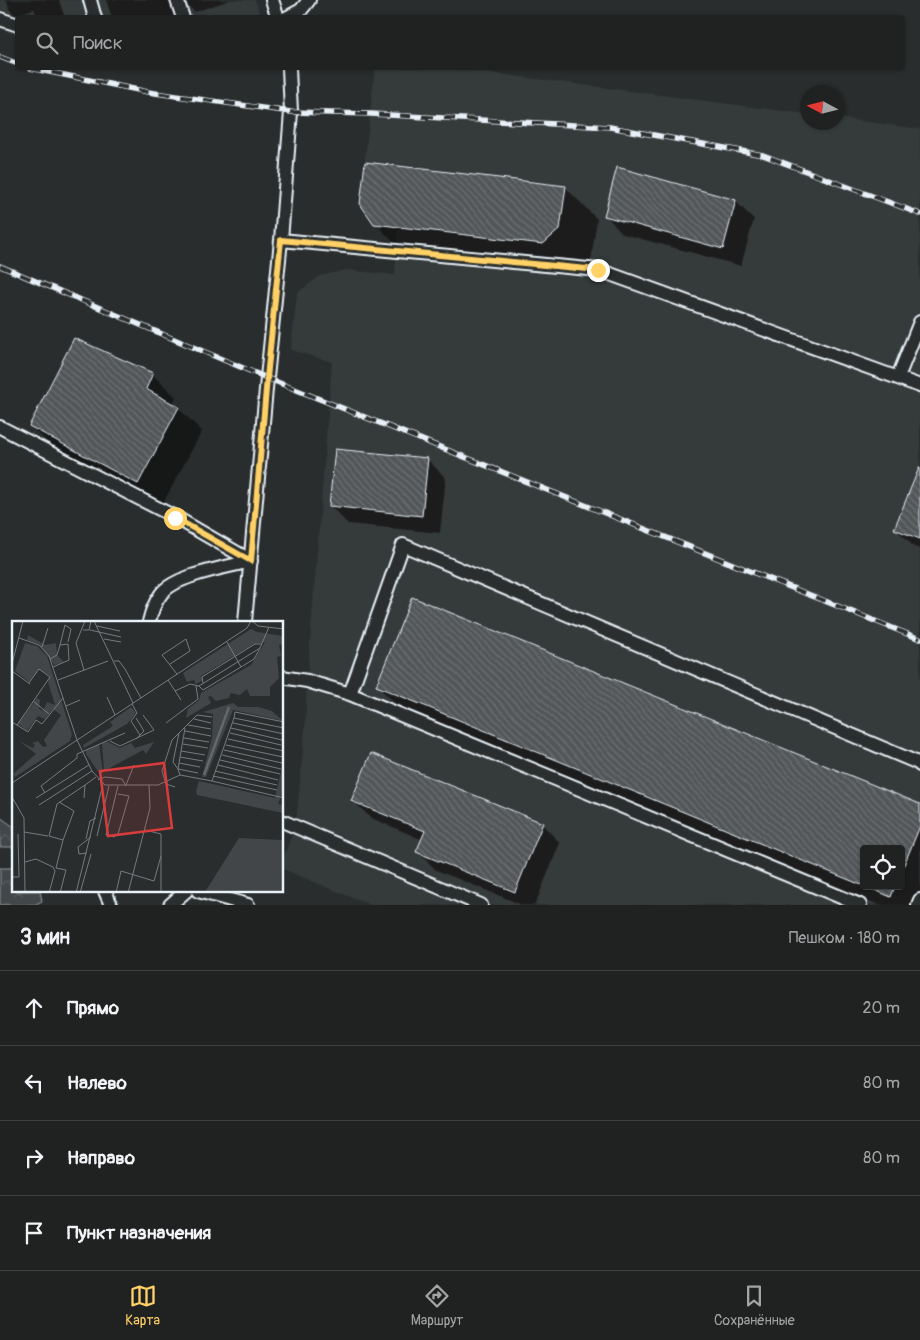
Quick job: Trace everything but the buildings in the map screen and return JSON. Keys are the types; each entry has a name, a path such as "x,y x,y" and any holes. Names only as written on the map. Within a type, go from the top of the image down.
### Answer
{"lane":[{"path":"90,0 94,15"},
{"path":"177,0 182,15"},
{"path":"272,0 277,15"},
{"path":"292,15 301,10 309,0"},
{"path":"0,19 15,24"},
{"path":"245,621 281,240 291,112 289,70"},
{"path":"281,240 598,270 920,386"},
{"path":"898,377 920,322"},
{"path":"0,427 175,518 251,561"},
{"path":"350,694 403,545 920,765"},
{"path":"149,621 151,612 162,593 182,579 251,561"},
{"path":"284,677 307,681 350,694 860,905"},
{"path":"284,822 296,825 481,905"},
{"path":"105,892 110,905"},
{"path":"170,905 185,892"},
{"path":"202,892 248,905"},
{"path":"918,905 920,900"}],"shaded area":[{"path":"0,0 255,0 260,15 15,15 15,34 0,29"},
{"path":"375,70 467,70 800,113 800,130 845,130 845,119 920,129 920,905 370,905 284,869 284,855 296,825 332,362 291,350 297,293 320,276 346,270 395,275 398,227 374,224 360,204"}],"green space":[{"path":"0,817 12,826 12,847 0,847"},
{"path":"0,868 12,868 12,892 40,892 42,901 34,905 0,905"}],"railway":[{"path":"0,57 15,63"},
{"path":"40,70 148,92 291,112 371,114 610,127 763,155 920,214"},
{"path":"0,266 267,378 920,639"}],"route":[{"path":"175,518 251,561 281,240 598,270"}]}
